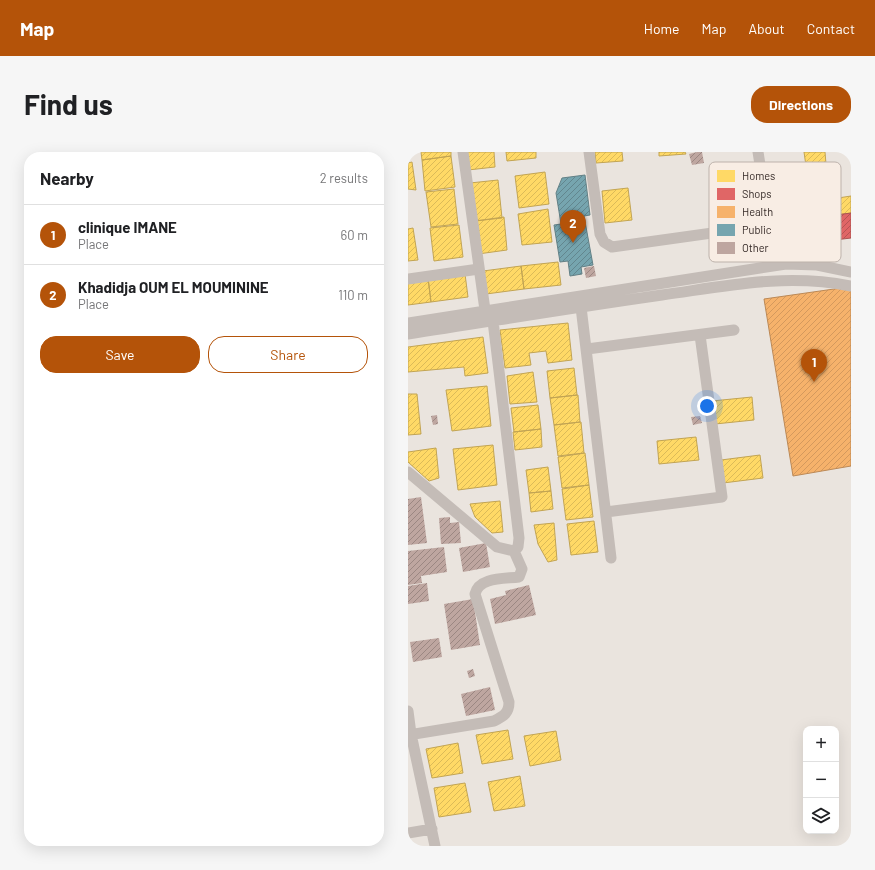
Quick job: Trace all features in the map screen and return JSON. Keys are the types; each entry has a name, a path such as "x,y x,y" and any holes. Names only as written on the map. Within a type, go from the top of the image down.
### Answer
{"street":[{"path":"463,152 485,310"},
{"path":"589,152 600,234 604,242 612,247 709,233"},
{"path":"758,152 760,162"},
{"path":"408,323 786,264 817,265 851,272"},
{"path":"408,279 479,269"},
{"path":"408,334 581,307 773,280 801,279 851,286"},
{"path":"581,307 611,558"},
{"path":"493,321 519,538 518,547 514,551"},
{"path":"586,349 734,330"},
{"path":"606,512 722,497 700,335"},
{"path":"408,472 497,547 514,551"},
{"path":"409,735 494,721 504,716 509,711 510,702 475,594 477,587 483,582 519,577 522,569 514,551"},
{"path":"408,711 409,735 435,846"},
{"path":"408,833 432,829"}],"building: Homes":[{"path":"421,152 451,152 451,156 422,160"},
{"path":"466,152 494,152 495,167 468,170"},
{"path":"506,152 536,152 536,158 507,161"},
{"path":"595,152 622,152 623,161 596,163"},
{"path":"659,152 685,152 686,154 659,156"},
{"path":"804,152 825,152 826,162 805,162"},
{"path":"451,156 455,187 425,191 422,160"},
{"path":"412,162 416,190 408,189 408,163"},
{"path":"545,172 549,204 519,208 515,176"},
{"path":"498,180 502,218 475,221 470,183"},
{"path":"628,188 632,220 605,223 602,191"},
{"path":"454,189 458,224 431,227 426,192"},
{"path":"851,196 851,213 841,214 841,198"},
{"path":"548,209 552,242 522,245 518,214"},
{"path":"504,217 507,250 478,254 475,221"},
{"path":"459,225 463,257 434,261 430,228"},
{"path":"413,228 418,260 408,261 408,229"},
{"path":"558,262 561,285 524,289 521,266"},
{"path":"521,266 524,289 486,294 483,271"},
{"path":"465,274 468,297 431,302 428,278"},
{"path":"428,278 431,302 408,305 408,281"},
{"path":"568,323 572,360 548,363 546,351 529,353 531,365 505,368 500,330"},
{"path":"483,337 488,373 465,376 464,367 408,372 408,347"},
{"path":"574,368 577,395 550,398 547,371"},
{"path":"533,372 537,402 510,404 507,376"},
{"path":"487,386 491,426 452,431 446,390"},
{"path":"408,394 417,394 421,434 408,435"},
{"path":"578,395 580,422 554,425 550,398"},
{"path":"752,397 754,420 715,424 712,401"},
{"path":"538,405 541,429 514,432 511,408"},
{"path":"581,422 584,453 558,456 554,425"},
{"path":"541,429 542,447 515,450 513,432"},
{"path":"696,437 699,460 659,464 657,441"},
{"path":"493,445 497,485 458,490 453,449"},
{"path":"436,448 439,478 429,481 408,462 408,452"},
{"path":"585,453 589,485 562,488 558,457"},
{"path":"760,455 763,478 723,483 721,460"},
{"path":"548,467 551,491 529,493 526,470"},
{"path":"589,485 593,517 566,520 562,489"},
{"path":"551,491 553,509 531,512 529,493"},
{"path":"500,501 503,532 492,533 475,517 470,504"},
{"path":"594,521 598,552 571,555 567,524"},
{"path":"554,523 557,560 548,562 538,544 534,525"},
{"path":"508,730 513,759 482,764 476,735"},
{"path":"556,731 561,760 530,766 524,736"},
{"path":"458,743 463,773 432,778 426,749"},
{"path":"520,776 525,806 494,811 488,782"},
{"path":"465,783 471,812 439,817 434,788"}],"building: Shops":[{"path":"851,213 851,238 841,239 841,214"}],"building: Health":[{"path":"848,287 851,289 851,466 793,476 764,299"}],"building: Public":[{"path":"585,175 590,215 584,216 593,265 581,267 582,274 570,276 568,261 560,262 554,225 561,224 556,193 562,178"}],"building: Other":[{"path":"702,152 704,163 692,165 689,154"},
{"path":"594,266 596,276 586,278 584,268"},
{"path":"437,415 438,424 433,425 431,416"},
{"path":"700,416 702,423 693,425 691,417"},
{"path":"421,497 427,543 408,545 408,499"},
{"path":"450,517 450,523 459,522 461,543 441,544 439,518"},
{"path":"486,543 490,567 463,572 459,548"},
{"path":"444,547 447,572 421,576 422,583 408,585 408,551"},
{"path":"427,583 429,601 408,604 408,586"},
{"path":"529,585 536,615 495,624 490,599 506,595 505,591"},
{"path":"473,599 480,645 451,650 444,604"},
{"path":"439,638 442,657 413,662 410,642"},
{"path":"473,669 475,676 469,678 467,671"},
{"path":"490,687 495,710 466,716 461,694"}],"place":[{"name":"Khadidja OUM EL MOUMININE","path":"573,243"},
{"name":"clinique IMANE","path":"814,382"}]}
